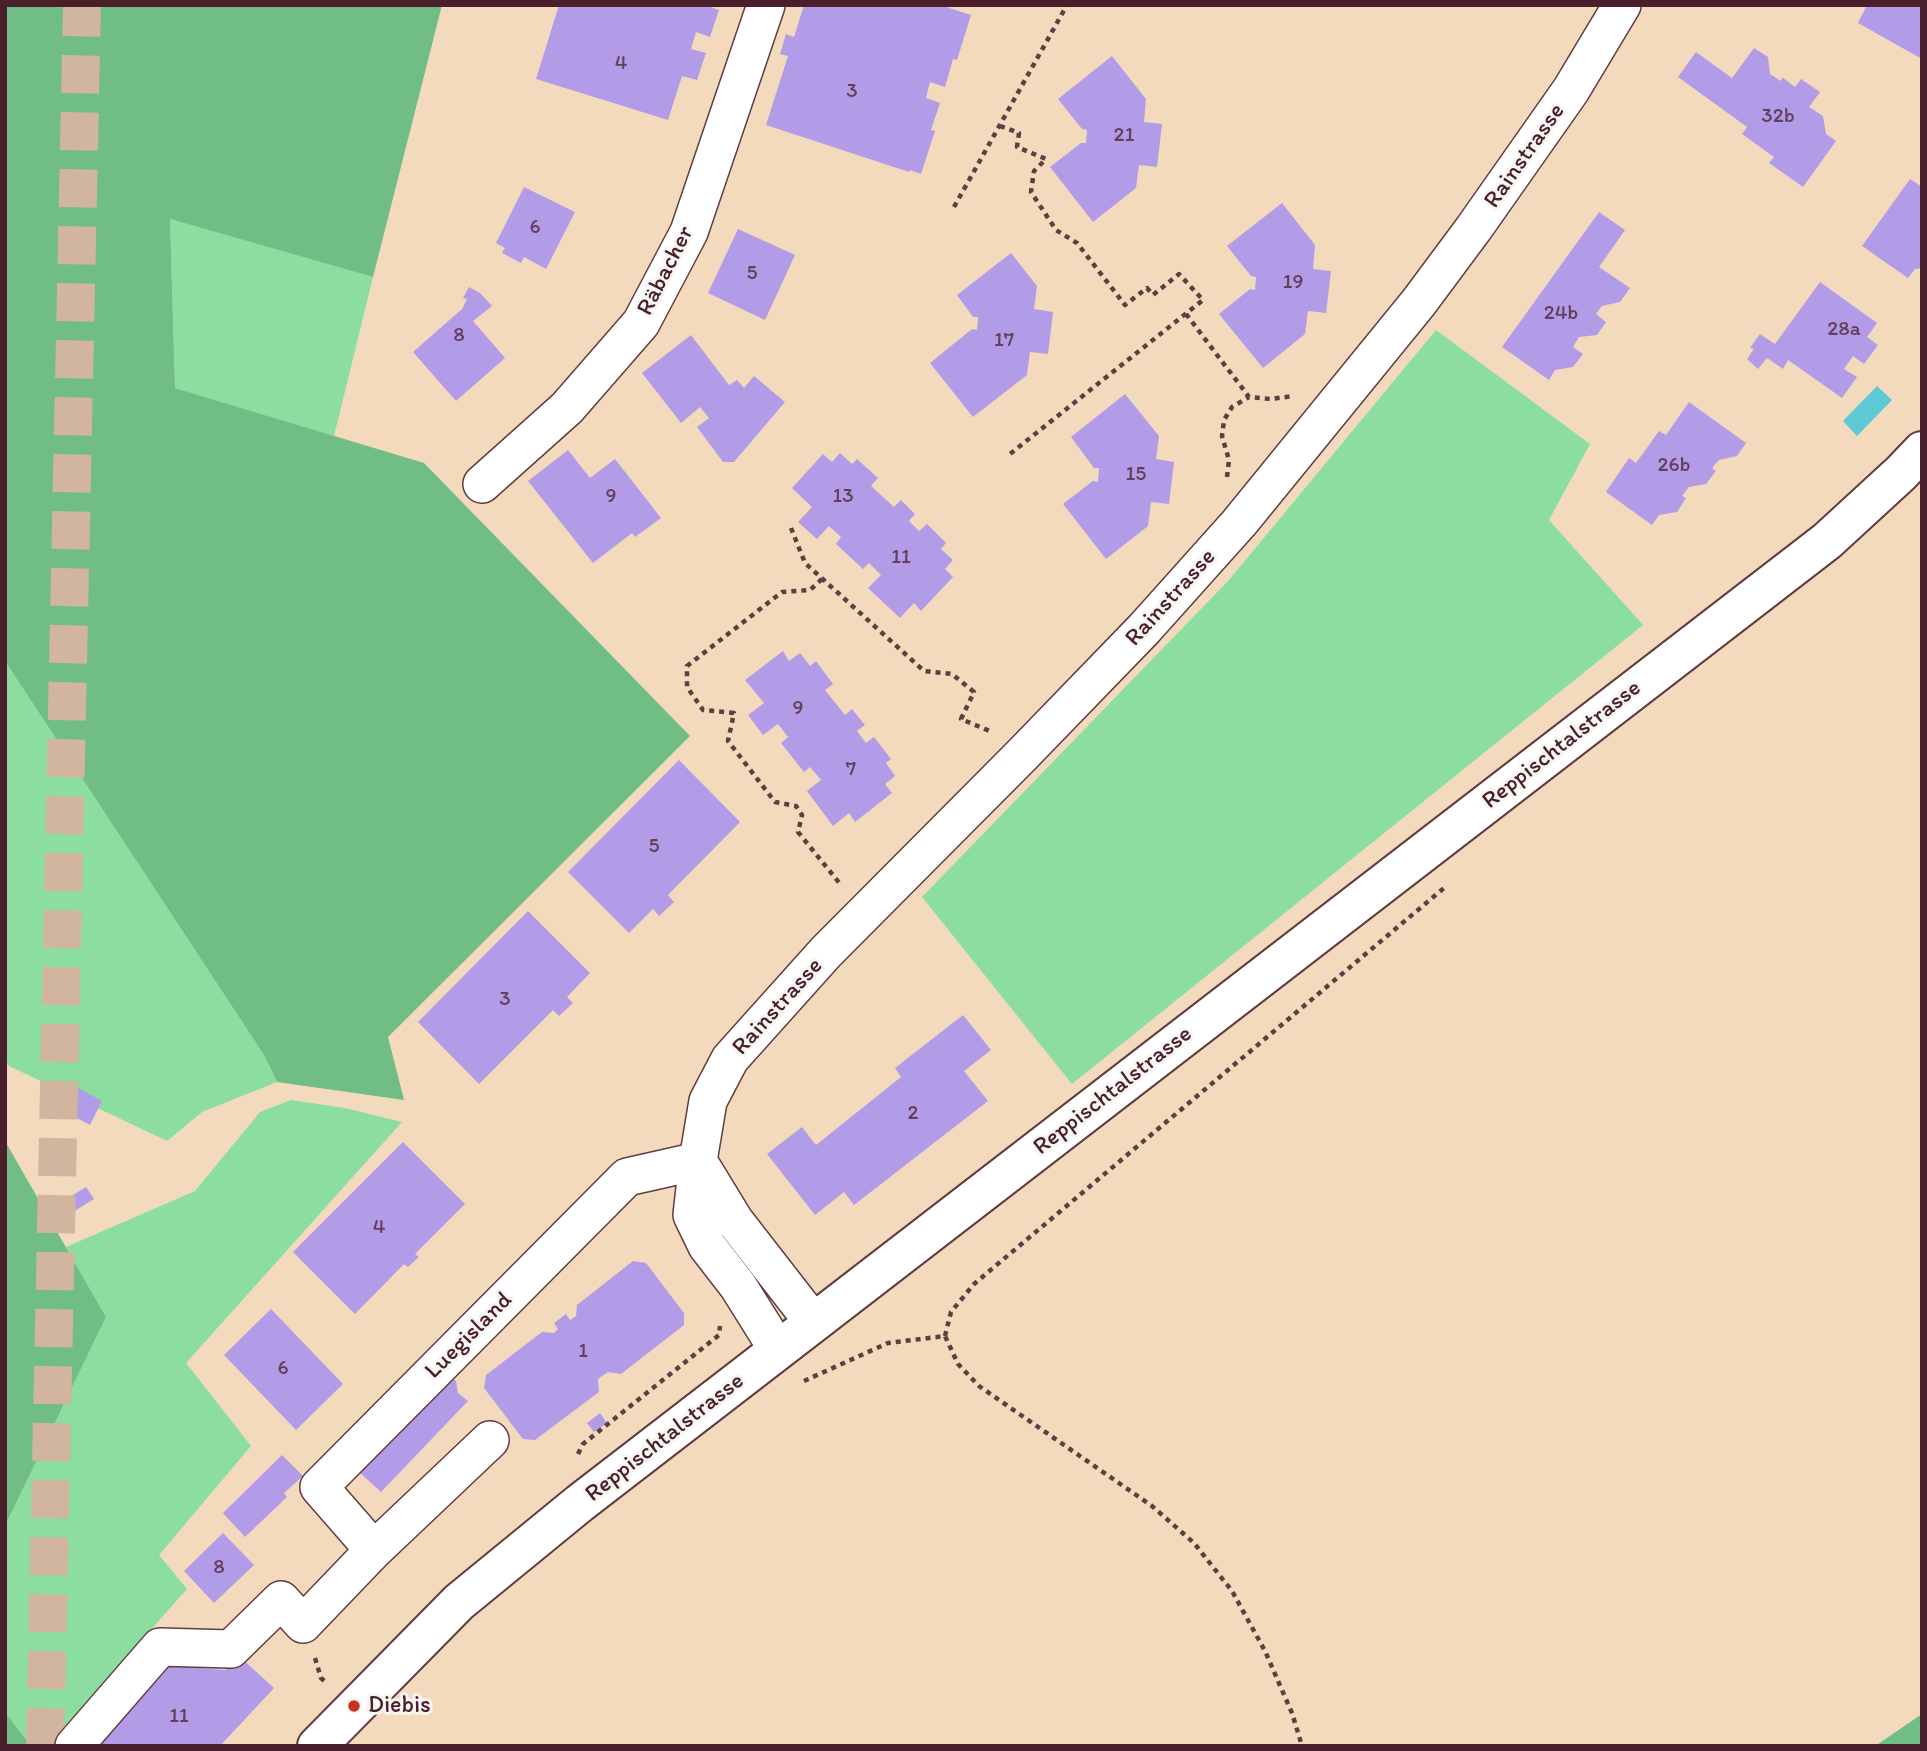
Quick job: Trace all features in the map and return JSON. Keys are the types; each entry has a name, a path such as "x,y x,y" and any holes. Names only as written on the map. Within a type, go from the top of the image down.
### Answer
{"main road":[{"name":"Reppischtalstrasse","path":"317,1746 459,1602 580,1503 1827,541 1922,451"}],"street":[{"name":"Räbacher","path":"482,484 567,408 641,323 689,232 766,5"},
{"name":"Rainstrasse","path":"778,1350 738,1286 707,1246 692,1214 708,1101 730,1059 826,953 1023,755 1239,523 1419,302 1466,239 1571,89 1622,5"},
{"path":"698,1161 734,1220 814,1323"},
{"name":"Luegisland","path":"374,1550 319,1487 627,1177 698,1161"},
{"path":"74,1746 160,1647 231,1649 281,1600 303,1624 374,1550 490,1440"}],"path":[{"path":"954,207 1067,5"},
{"path":"1000,126 1019,133 1017,147 1045,159 1034,171 1031,192 1056,230 1077,243 1125,305 1147,288 1153,295 1179,274 1203,300 1010,454"},
{"path":"1186,314 1249,397"},
{"path":"1225,452 1222,436 1224,420 1232,407 1249,397 1288,399 1296,395"},
{"path":"791,528 805,562 924,671 952,674 974,692 961,719"},
{"path":"822,579 810,590 782,592 687,666 687,687 703,710 734,713 728,741 775,802 796,806 802,815 798,832 839,884 846,886"},
{"path":"1302,1746 1292,1713 1265,1651 1232,1591 1194,1543 1152,1506 979,1387 958,1364 946,1336 951,1312 974,1284 1448,885"},
{"path":"799,1383 888,1343 946,1336"}],"green space":[{"path":"5,5 442,5 373,277 170,219 175,388 424,463 690,736 388,1037 404,1100 277,1082 264,1055 5,661"},
{"path":"170,219 373,277 334,436 175,388"},
{"path":"1436,330 1590,444 1549,520 1643,625 1072,1084 922,897 1229,580"},
{"path":"5,661 264,1055 277,1082 202,1112 167,1141 9,1066 5,1061"},
{"path":"291,1100 345,1108 402,1122 186,1363 251,1446 159,1555 187,1589 47,1746 31,1746 5,1712 5,1526 106,1317 66,1247 195,1191 260,1112"},
{"path":"5,1141 106,1317 5,1526"},
{"path":"5,1712 31,1746 5,1746"},
{"path":"1922,1714 1922,1746 1875,1746"}],"water":[{"path":"1877,386 1892,400 1857,436 1843,421"}],"building":[{"path":"559,5 705,5 719,10 710,37 696,32 691,49 706,53 697,80 682,76 668,120 536,79"},
{"path":"804,5 940,5 971,15 957,60 953,59 945,87 930,82 926,98 940,103 931,130 935,131 921,174 766,125 788,56 780,54 786,34 794,37"},
{"path":"1867,5 1922,5 1922,59 1858,23"},
{"path":"1754,48 1768,57 1770,74 1781,81 1782,77 1795,87 1801,79 1820,92 1809,107 1823,116 1826,134 1836,141 1803,187 1769,163 1774,157 1742,134 1747,127 1678,77 1696,52 1732,78"},
{"path":"1112,56 1146,99 1144,122 1162,124 1157,167 1139,165 1136,188 1093,222 1050,167 1081,143 1086,143 1087,130 1082,129 1058,99"},
{"path":"1910,179 1922,187 1922,268 1915,269 1908,278 1862,246"},
{"path":"524,187 575,212 546,269 524,257 521,263 502,253 505,248 496,243"},
{"path":"1282,203 1315,245 1313,269 1331,271 1326,313 1308,311 1305,334 1263,368 1219,314 1250,289 1255,290 1256,277 1251,276 1227,246"},
{"path":"1599,212 1625,230 1599,267 1630,288 1620,302 1602,306 1596,314 1606,322 1597,335 1579,337 1573,347 1583,354 1573,367 1555,370 1549,380 1502,347"},
{"path":"738,229 795,255 765,320 708,293"},
{"path":"1011,253 1037,286 1034,309 1053,312 1048,354 1030,352 1027,375 973,417 930,363 972,329 977,330 978,317 973,317 957,295"},
{"path":"1820,282 1877,323 1867,337 1878,345 1864,364 1853,356 1844,369 1857,377 1842,398 1788,360 1783,369 1767,358 1758,369 1747,359 1754,349 1750,348 1760,334 1775,344"},
{"path":"469,287 480,293 492,306 473,321 505,358 456,401 413,352 462,309 467,299 463,298"},
{"path":"691,335 729,385 737,380 744,388 754,376 785,402 734,462 723,462 697,427 709,418 700,407 681,423 642,373"},
{"path":"1125,394 1159,436 1156,459 1174,462 1169,504 1151,502 1148,526 1106,559 1063,504 1093,481 1098,482 1099,468 1094,468 1071,437"},
{"path":"1689,402 1746,443 1737,456 1719,460 1712,468 1716,471 1706,484 1689,487 1682,496 1686,498 1677,512 1659,515 1652,525 1606,492 1629,458 1636,463 1659,431 1666,435"},
{"path":"568,450 590,478 615,459 661,518 635,537 632,533 593,563 528,481"},
{"path":"840,453 852,464 857,459 878,478 871,486 894,507 901,500 915,514 909,521 919,531 927,524 946,543 941,549 953,560 945,569 953,577 921,611 914,603 900,618 868,588 881,575 869,563 863,569 836,544 841,537 829,526 817,539 798,522 812,507 792,488 823,454 832,462"},
{"path":"783,651 789,661 800,653 810,666 816,661 833,684 825,690 845,715 852,709 865,725 857,731 866,743 874,737 891,759 886,763 895,776 885,784 892,793 855,822 849,813 833,826 807,791 821,780 810,767 804,772 781,743 788,737 778,724 763,735 748,715 764,703 745,680"},
{"path":"679,760 740,822 668,895 674,902 659,916 653,909 629,933 568,872"},
{"path":"528,911 590,973 567,997 573,1003 559,1016 553,1010 479,1084 418,1022"},
{"path":"963,1015 991,1050 964,1071 988,1101 854,1205 844,1192 815,1215 767,1154 802,1127 816,1145 901,1077 895,1068"},
{"path":"69,1083 102,1101 90,1125 56,1107"},
{"path":"403,1142 465,1204 415,1254 419,1257 408,1267 404,1264 355,1314 293,1252"},
{"path":"86,1187 94,1199 73,1212 66,1199"},
{"path":"633,1261 646,1263 684,1313 684,1325 621,1374 608,1372 598,1379 599,1392 535,1440 523,1439 484,1388 486,1375 542,1332 554,1333 558,1329 554,1323 566,1314 570,1320 576,1316 577,1305"},
{"path":"271,1309 343,1384 296,1430 224,1355"},
{"path":"450,1376 456,1381 458,1393 468,1401 381,1492 358,1471"},
{"path":"600,1413 607,1423 594,1432 587,1423"},
{"path":"282,1455 303,1476 284,1493 287,1497 245,1537 223,1513"},
{"path":"223,1533 254,1565 214,1603 184,1571"},
{"path":"239,1656 274,1688 220,1746 85,1746 160,1665 225,1670"}],"tunnel":[{"path":"45,1746 82,5"}],"place":[{"name":"Diebis","path":"354,1706"}]}
